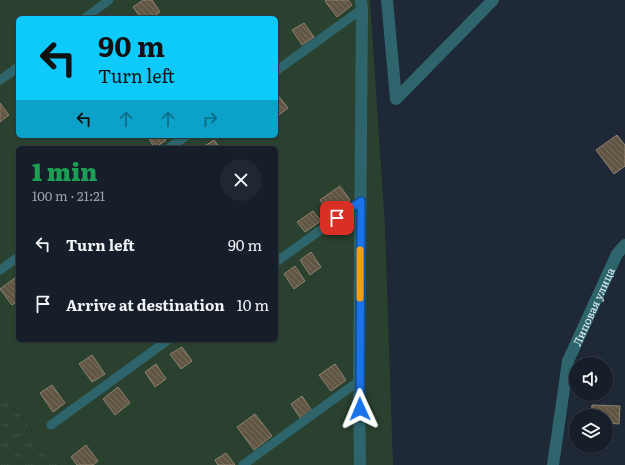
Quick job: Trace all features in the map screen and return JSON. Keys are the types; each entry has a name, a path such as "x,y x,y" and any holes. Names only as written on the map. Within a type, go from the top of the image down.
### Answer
{"street":[{"path":"387,0 396,99 493,0"},
{"path":"360,465 361,5"},
{"name":"Липовая улица","path":"553,465 568,361 617,254 625,245"}],"lane":[{"path":"88,16 110,0"},
{"path":"278,69 361,5"},
{"path":"0,80 16,68"},
{"path":"172,146 183,138"},
{"path":"278,261 361,201"},
{"path":"0,270 16,258"},
{"path":"51,425 165,342"},
{"path":"243,465 359,381"}],"green space":[{"path":"0,0 370,0 385,227 393,465 58,465 0,388"},
{"path":"0,388 58,465 0,465"}],"building":[{"path":"143,0 152,0 160,12 155,16 140,16 133,7"},
{"path":"348,0 352,5 337,17 325,1"},
{"path":"304,23 314,37 302,45 292,30"},
{"path":"278,96 288,108 278,116"},
{"path":"0,103 9,115 0,122"},
{"path":"617,135 625,145 625,166 614,174 596,150"},
{"path":"148,138 164,138 166,140 158,146 154,146"},
{"path":"214,140 218,146 205,146"},
{"path":"340,186 350,200 331,214 320,200"},
{"path":"313,211 321,221 305,232 297,222"},
{"path":"311,252 321,267 310,275 300,260"},
{"path":"295,266 305,281 294,289 284,274"},
{"path":"15,278 16,302 12,305 0,289"},
{"path":"182,347 192,361 181,369 170,354"},
{"path":"92,355 105,374 92,382 79,364"},
{"path":"156,364 166,379 155,387 145,372"},
{"path":"335,364 346,380 331,391 319,375"},
{"path":"52,385 65,403 53,412 40,393"},
{"path":"118,387 130,403 115,415 103,399"},
{"path":"302,396 312,411 301,419 291,404"},
{"path":"592,405 620,406 619,424 613,424 613,409 592,409"},
{"path":"255,414 272,436 254,450 237,427"},
{"path":"86,445 98,461 93,465 77,465 71,457"},
{"path":"226,453 235,465 218,465 215,460"}],"slow traffic":[{"path":"360,250 360,298"}],"route":[{"path":"337,218 361,201 360,409"}]}
